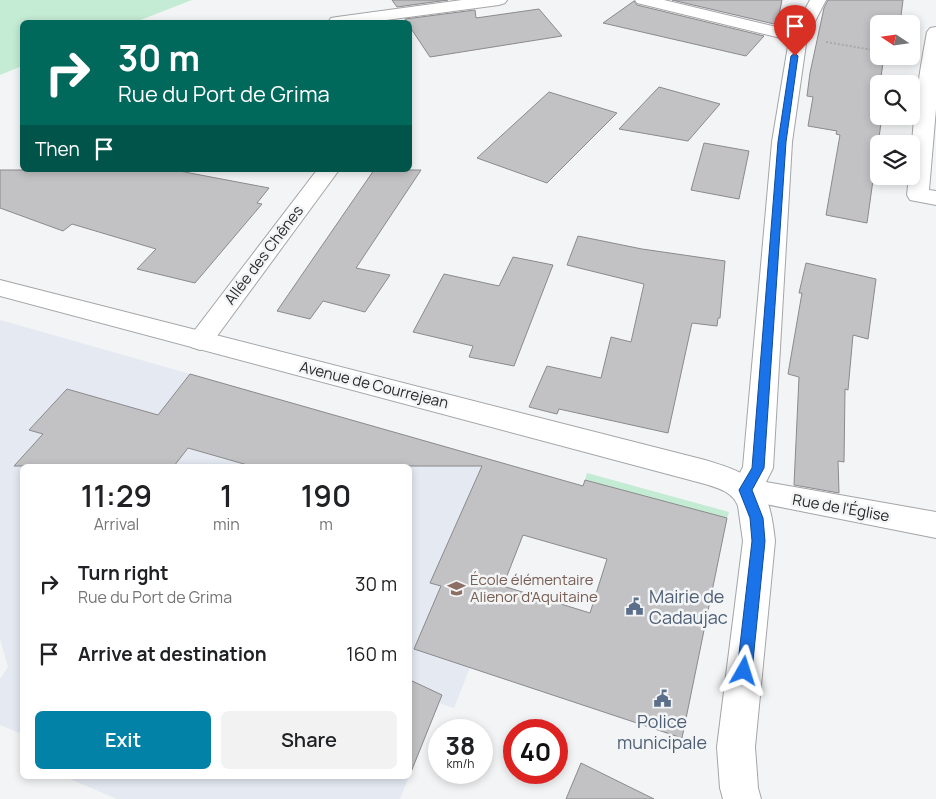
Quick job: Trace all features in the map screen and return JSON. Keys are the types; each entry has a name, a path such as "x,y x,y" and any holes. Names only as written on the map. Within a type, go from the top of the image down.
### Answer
{"street":[{"path":"352,20 499,0"},
{"path":"643,0 798,37"},
{"path":"742,799 739,788 736,747 759,541 756,518 746,490 758,468 782,142 791,74 798,37 818,0"},
{"path":"936,32 918,195 936,198"},
{"name":"Allée des Chênes","path":"200,341 327,172"},
{"name":"Avenue de Courrejean","path":"0,288 705,472 729,480 746,490"},
{"name":"Rue de l'Église","path":"746,490 936,525"}],"path":[{"path":"798,37 870,49"}],"shaded area":[{"name":"École élémentaire Alienor d'Aquitaine","path":"0,320 546,475 454,708 439,703 432,719 428,719 428,730 412,769 412,464 20,464 20,733 0,725 0,679 8,667 0,639"},
{"path":"70,779 408,779 400,799 117,799"}],"green space":[{"path":"0,0 192,0 140,20 20,20 20,67 0,75"},
{"path":"587,473 729,512 727,518 585,480"}],"building":[{"path":"392,0 448,0 397,7"},
{"path":"672,0 782,0 778,20 774,24"},
{"path":"828,0 903,0 901,15 870,15 870,65 883,65 881,75 870,75 870,125 881,125 879,135 870,135 870,185 872,185 867,223 826,215 840,135 836,134 837,131 808,126 813,97 807,96 810,73 824,8"},
{"path":"634,1 637,5 764,36 746,56 603,23"},
{"path":"539,9 562,36 430,57 412,30 412,20 405,19 475,10 476,18"},
{"path":"659,87 720,104 688,141 619,129"},
{"path":"549,92 617,113 547,183 477,158"},
{"path":"704,143 749,151 739,199 691,190"},
{"path":"0,170 20,170 20,172 185,172 269,188 257,203 262,204 195,283 137,269 156,249 72,224 63,231 0,208"},
{"path":"412,170 421,170 356,268 390,275 365,312 323,301 310,319 277,311 373,172 412,172"},
{"path":"578,236 642,249 725,261 720,318 718,318 717,326 692,323 668,433 559,409 557,414 529,407 547,366 601,378 611,337 631,342 644,284 567,265"},
{"path":"513,257 553,265 514,366 469,357 473,346 413,332 444,274 499,286"},
{"path":"806,263 876,279 868,339 853,335 848,390 845,389 844,462 838,461 839,493 794,485 799,377 788,374 802,293 799,293"},
{"path":"190,374 583,486 585,480 727,518 682,738 414,649 441,586 430,583 482,466 244,464 188,448 176,464 20,464 20,466 14,466 43,434 29,430 67,389 158,415","holes":["523,535 607,559 590,613 503,586"]},
{"path":"412,681 442,695 432,719 428,719 428,730 412,770"},
{"path":"581,763 654,799 566,799"}],"place":[{"name":"École élémentaire Alienor d'Aquitaine","path":"456,589"},
{"name":"Mairie de Cadaujac","path":"635,607"},
{"name":"Police municipale","path":"662,699"}],"route":[{"path":"744,671 759,541 756,518 746,490 758,468 782,142 795,56"}]}
